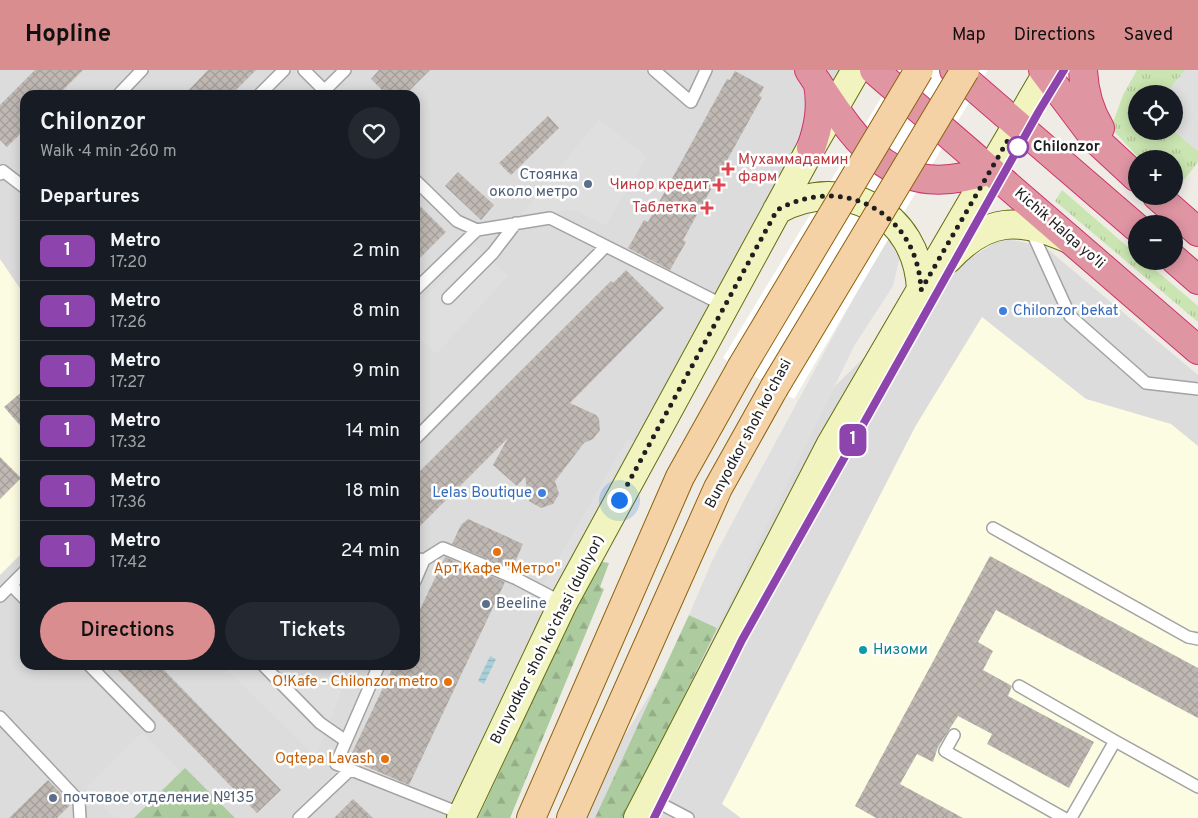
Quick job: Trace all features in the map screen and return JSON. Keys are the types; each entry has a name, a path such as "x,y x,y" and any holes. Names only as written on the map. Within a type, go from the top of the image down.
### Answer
{"highway":[{"name":"Kichik Halqa yo'li","path":"874,70 1198,350"},
{"path":"954,70 1128,220"},
{"path":"1083,70 1084,88 1090,108 1128,168"},
{"path":"1047,71 1095,139 1128,169"},
{"path":"814,77 866,150 896,169 930,180 999,178"},
{"path":"811,148 820,116 821,100 814,77"},
{"path":"1167,205 1198,232"},
{"path":"1183,267 1198,280"}],"main road":[{"path":"531,818 680,477 741,368 919,70"},
{"name":"Bunyodkor shoh ko'chasi","path":"571,818 718,488 774,388 965,70"}],"street":[{"name":"Bunyodkor shoh koʻchasi (dublyor)","path":"461,816 563,603 811,148 856,70"},
{"path":"643,808 831,444 921,290 999,178 1018,124 1047,71"},
{"path":"777,210 802,198 827,194 849,197 873,206 893,222 908,244 918,266 921,290"},
{"path":"921,290 951,256 977,233 1007,223 1028,225 1073,241"}],"lane":[{"path":"123,90 142,70"},
{"path":"263,90 284,70"},
{"path":"304,70 324,90"},
{"path":"329,90 345,70"},
{"path":"654,70 691,102 706,70"},
{"path":"0,174 3,171 20,184"},
{"path":"999,178 1028,225 1070,316 1146,383 1198,389"},
{"path":"420,185 457,221 477,230 550,218 725,306"},
{"path":"448,298 494,253 516,224"},
{"path":"420,285 477,230"},
{"path":"420,434 606,246"},
{"path":"993,528 1188,637 1198,639"},
{"path":"420,559 443,548 517,579 563,603"},
{"path":"0,596 20,576"},
{"path":"11,585 20,594"},
{"path":"94,670 149,726"},
{"path":"267,670 320,723 346,741"},
{"path":"377,670 336,764 461,816"},
{"path":"1019,686 1198,787"},
{"path":"2,722 79,800 80,818"},
{"path":"954,735 945,751 1064,818"},
{"path":"1072,818 1115,741"},
{"path":"299,818 350,770"},
{"path":"643,808 688,818"}],"shaded area":[{"path":"0,70 856,70 461,818 0,818"},
{"path":"1185,70 1198,70 1198,151 1183,138 1183,85 1173,85"},
{"name":"Стоянка около метро","path":"599,119 647,157 605,226 577,210 522,214"},
{"path":"890,231 900,256 893,286 854,346 717,628 689,615 712,561"},
{"path":"1003,238 1045,247 1198,375 1198,818 574,818 762,512 835,386 957,266"},
{"path":"474,245 508,276 436,354 420,339 420,303"},
{"path":"0,259 20,289 20,555 0,575"},
{"path":"982,317 1086,399 1171,424 1198,446 1198,818 741,818 722,804 915,427"},
{"path":"628,438 638,444 554,590 544,584"},
{"path":"227,670 345,670 348,673 316,757"},
{"path":"142,733 180,771 133,818 115,818 86,789"}],"green space":[{"path":"1137,70 1185,70 1173,85 1129,85"},
{"path":"1128,86 1128,140 1183,138 1198,151 1198,162 1183,181 1183,150 1132,150 1111,128"},
{"path":"1062,190 1128,247 1128,263 1055,201"},
{"path":"1137,270 1156,270 1198,306 1198,322"},
{"path":"598,561 609,563 600,587 604,589 510,818 478,818"},
{"path":"689,615 717,628 625,818 595,818"},
{"path":"185,768 235,818 134,818"}],"water":[{"path":"490,656 496,659 484,684 478,681"}],"pier":[{"path":"898,70 988,70 794,399 723,358"}],"building":[{"path":"35,70 83,70 63,90 20,90 20,134 7,147 0,140 0,105"},
{"path":"208,70 256,70 236,90 189,90"},
{"path":"379,70 430,70 410,90 382,90 371,79"},
{"path":"735,71 764,87 759,96 762,97 683,240 686,242 670,270 628,248 644,220 648,222 727,79 730,80"},
{"path":"548,116 559,128 511,175 499,163"},
{"path":"458,172 494,205 481,220 445,186"},
{"path":"420,206 446,232 420,258"},
{"path":"626,270 664,308 570,403 596,415 599,419 600,430 593,439 584,443 555,481 559,494 553,504 541,508 529,501 525,477 517,486 493,465 508,438 420,526 420,471 611,281 613,283"},
{"path":"20,393 20,425 4,407"},
{"path":"0,457 20,479 0,499"},
{"path":"468,519 523,544 512,569 452,544 461,525"},
{"path":"990,556 1198,668 1198,718 996,610 978,642 993,651 983,670 1012,686 1008,696 1094,742 1069,788 987,744 992,734 958,716 938,747 933,762 917,754 900,784 963,818 876,818 855,806"},
{"path":"445,557 505,582 409,785 349,759 392,670 420,670 420,610"},
{"path":"118,670 164,670 281,790 257,813"},
{"path":"48,780 71,804 57,818 9,818"},
{"path":"353,799 373,818 334,818"}],"metro line":[{"name":"1","path":"654,818 742,640 873,404 1064,70"}],"place":[{"name":"Chilonzor","path":"1018,147"},
{"name":"Мухаммадамин фарм","path":"728,169"},
{"name":"Стоянка около метро","path":"588,184"},
{"name":"Чинор кредит","path":"719,185"},
{"name":"Таблетка","path":"707,208"},
{"name":"Chilonzor bekat","path":"1003,311"},
{"name":"Lelas Boutique","path":"542,493"},
{"name":"Арт Кафе \"Метро\"","path":"497,552"},
{"name":"Beeline","path":"486,604"},
{"name":"Низоми","path":"863,650"},
{"name":"O!Kafe - Chilonzor metro","path":"448,682"},
{"name":"Oqtepa Lavash","path":"385,759"},
{"name":"почтовое отделение №135","path":"53,798"}],"route":[{"path":"619,500 777,210 802,198 827,194 849,197 873,206 893,222 914,254 918,266 921,290 1008,140 1018,147"}]}
